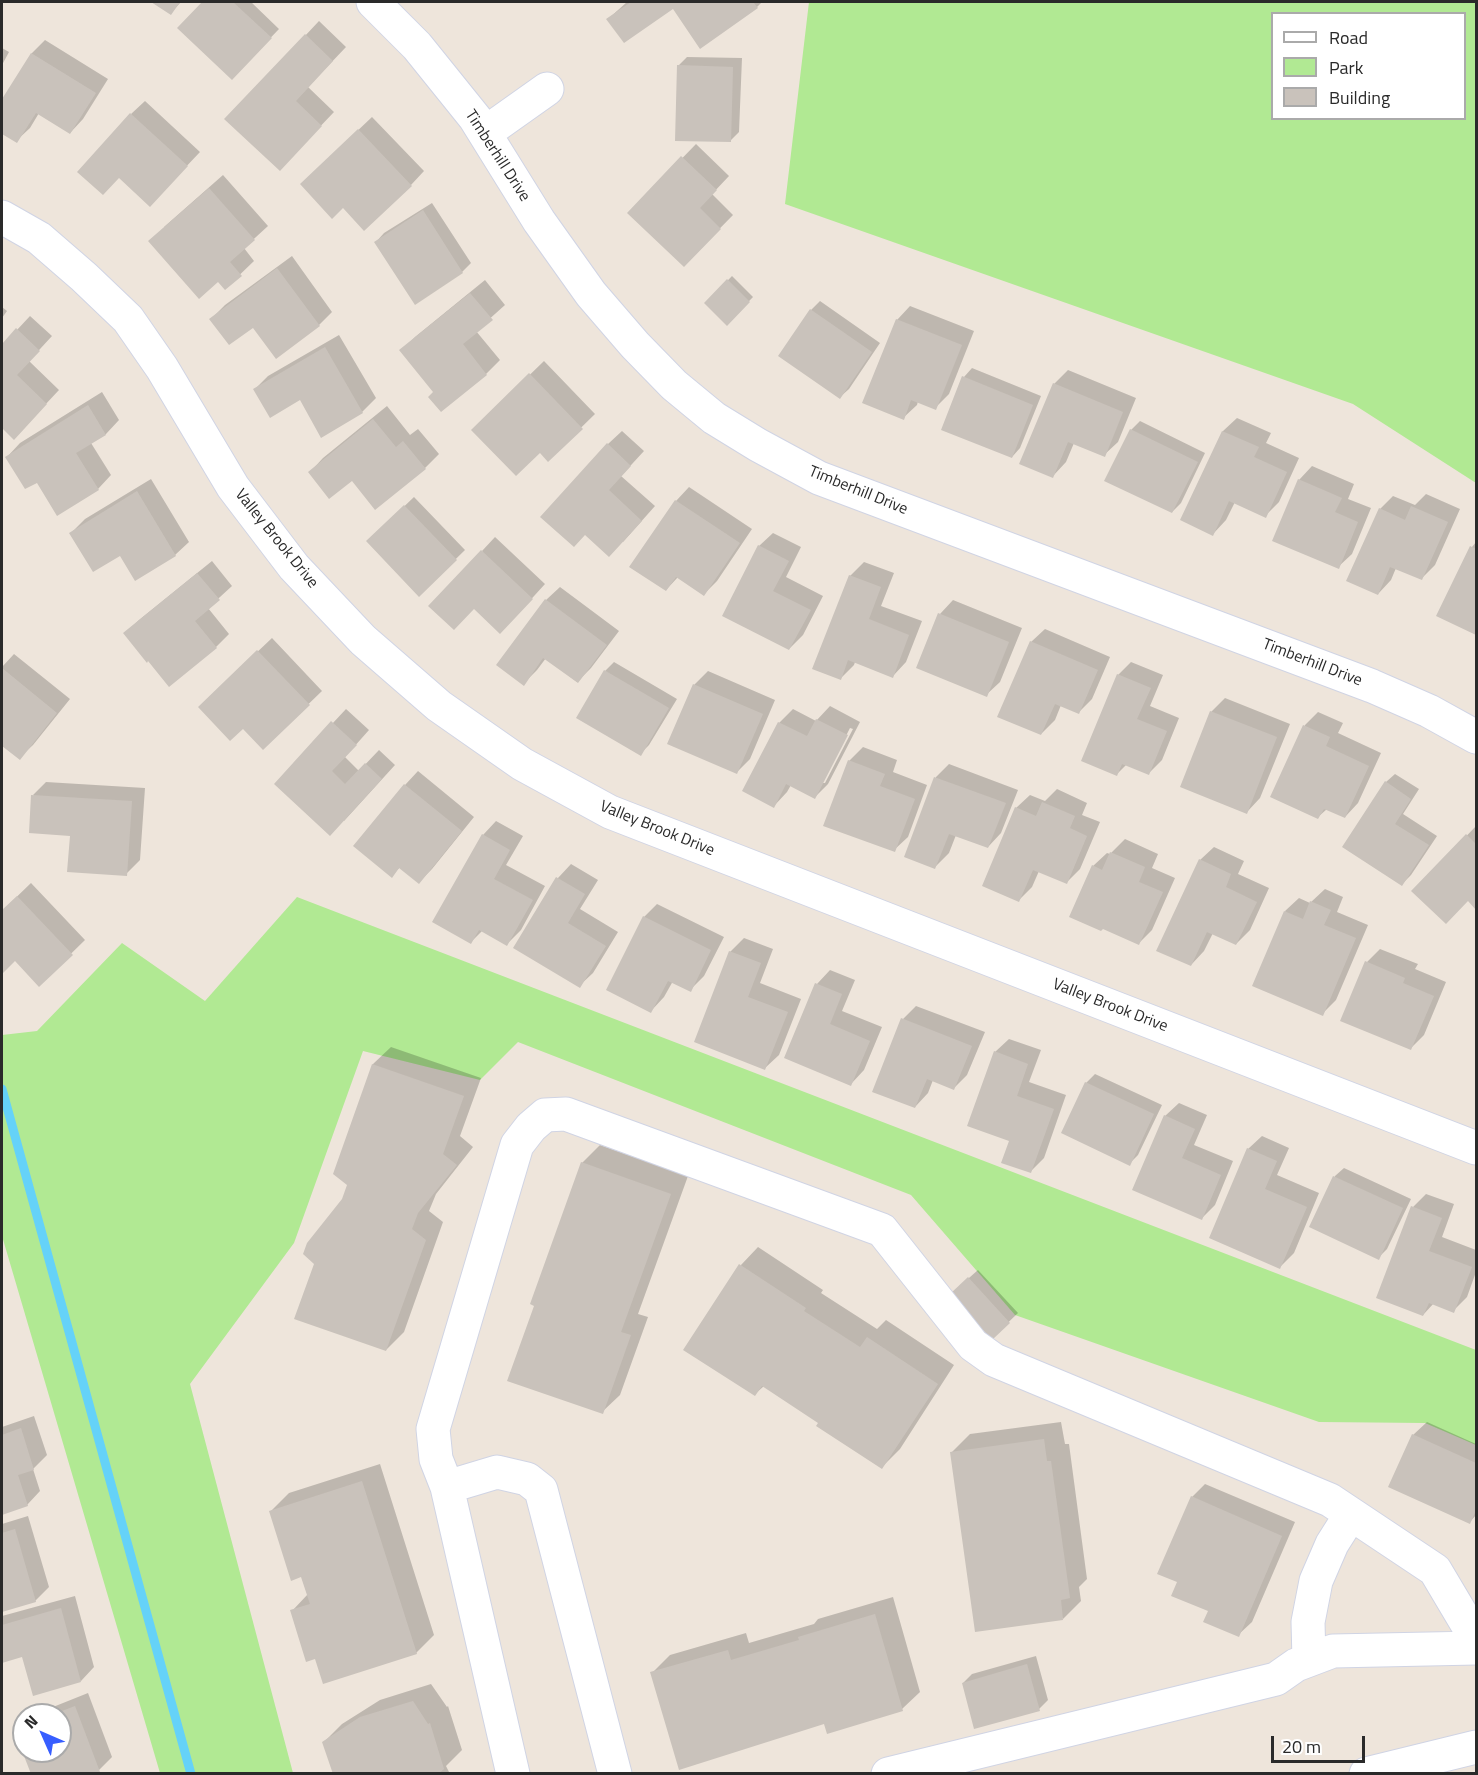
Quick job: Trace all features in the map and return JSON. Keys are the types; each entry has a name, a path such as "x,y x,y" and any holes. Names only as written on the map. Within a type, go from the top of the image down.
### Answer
{"street":[{"name":"Timberhill Drive","path":"373,2 417,46 475,118 539,221 591,294 674,385 714,418 819,478 1372,686 1429,711 1476,737"},
{"path":"485,134 547,89"},
{"name":"Valley Brook Drive","path":"2,216 39,238 128,319 162,368 233,487 294,567 363,640 439,706 522,764 610,812 1476,1148"},
{"path":"513,1773 447,1486 436,1459 433,1429 517,1145 531,1127 545,1116 566,1114 882,1230 973,1345 994,1360 1330,1500 1435,1570 1476,1639"},
{"path":"447,1486 497,1472 527,1479 541,1490 615,1773"},
{"path":"1309,1660 1308,1622 1316,1581 1332,1544 1351,1514"},
{"path":"888,1773 1276,1679 1296,1665 1334,1651 1476,1648"},
{"path":"1366,1773 1476,1747"}],"green space":[{"path":"809,2 1476,2 1476,483 1353,404 785,204"},
{"path":"297,897 1476,1350 1476,1445 1425,1423 1319,1422 1015,1315 911,1195 518,1042 480,1080 363,1051 294,1243 190,1384 293,1773 160,1773 2,1236 2,1035 37,1031 122,943 205,1001"}],"building":[{"path":"151,2 180,2 171,15"},
{"path":"202,2 233,2 272,38 232,80 177,28"},
{"path":"631,2 753,2 758,8 700,49 673,9 624,43 606,19"},
{"path":"305,34 333,61 296,101 322,126 280,171 224,119"},
{"path":"31,53 96,93 70,134 36,113 17,143 2,134 2,99"},
{"path":"677,65 733,67 731,142 675,141"},
{"path":"130,113 188,166 150,207 119,178 103,195 77,172"},
{"path":"358,129 412,186 364,231 343,208 332,219 300,184"},
{"path":"681,156 717,190 700,208 721,229 684,267 627,213"},
{"path":"209,188 255,240 230,262 242,276 225,290 218,282 199,299 148,241"},
{"path":"423,210 463,273 415,305 374,242"},
{"path":"277,268 320,326 276,359 253,328 229,345 209,319"},
{"path":"727,279 750,302 727,326 704,303"},
{"path":"470,293 493,320 463,344 487,375 441,412 428,397 433,392 399,350"},
{"path":"810,309 872,352 840,399 778,356"},
{"path":"896,319 962,345 936,410 911,400 904,420 862,403"},
{"path":"16,328 40,351 17,375 47,404 14,440 2,428 2,344"},
{"path":"325,347 363,413 321,438 300,400 270,418 253,389"},
{"path":"529,373 583,429 548,462 540,453 516,476 471,430"},
{"path":"962,376 1033,405 1012,458 941,430"},
{"path":"1053,383 1123,412 1105,457 1068,442 1053,478 1019,464"},
{"path":"88,405 106,435 76,453 99,490 57,516 37,483 25,489 5,457"},
{"path":"373,419 396,447 403,441 426,469 375,510 352,481 329,499 308,472"},
{"path":"1130,429 1198,462 1172,513 1104,481"},
{"path":"1222,431 1259,447 1254,457 1287,472 1266,518 1229,501 1213,536 1180,520"},
{"path":"607,443 631,466 609,490 642,521 609,557 585,535 574,547 540,517"},
{"path":"1298,479 1342,498 1335,512 1358,522 1339,569 1272,541"},
{"path":"137,491 176,556 135,581 120,556 93,572 69,533"},
{"path":"675,500 740,543 704,596 676,577 666,591 629,567"},
{"path":"404,505 457,560 419,597 366,541"},
{"path":"1411,506 1448,522 1422,580 1390,567 1378,595 1346,581 1379,508 1405,520"},
{"path":"758,545 789,561 773,591 811,610 789,650 722,616"},
{"path":"1470,546 1476,549 1476,635 1436,616"},
{"path":"481,550 533,599 500,634 474,609 454,630 428,606"},
{"path":"197,573 220,600 195,621 217,648 169,687 123,633"},
{"path":"849,575 881,587 869,619 909,635 893,678 848,660 841,680 812,669"},
{"path":"545,599 607,645 578,683 543,658 524,686 496,665"},
{"path":"938,613 1009,642 987,697 916,668"},
{"path":"1030,641 1098,670 1079,714 1055,704 1041,735 997,717"},
{"path":"257,650 310,705 263,750 243,729 230,741 198,707"},
{"path":"2,668 57,713 20,760 2,746"},
{"path":"604,670 669,708 641,756 576,718"},
{"path":"1117,674 1151,688 1137,719 1167,731 1149,775 1122,764 1117,776 1081,761"},
{"path":"693,684 763,714 737,774 667,744"},
{"path":"1210,711 1277,737 1247,814 1180,787"},
{"path":"816,719 848,735 815,799 786,784 774,808 742,791 778,722 807,736"},
{"path":"331,721 357,745 332,771 345,784 365,763 382,779 330,836 274,784"},
{"path":"1303,725 1330,737 1326,746 1369,766 1345,818 1324,809 1318,819 1270,797"},
{"path":"848,760 885,774 880,786 915,799 895,852 823,826"},
{"path":"934,777 1006,803 988,848 949,834 935,869 904,857"},
{"path":"1385,781 1411,799 1395,824 1429,845 1402,886 1342,847"},
{"path":"404,784 462,831 419,884 399,868 392,878 353,846"},
{"path":"31,795 132,801 127,876 67,872 70,836 29,833"},
{"path":"1042,802 1075,816 1070,828 1087,836 1067,884 1033,870 1019,902 982,886 1015,807 1036,816"},
{"path":"482,834 510,850 494,879 533,900 507,946 479,930 471,944 432,922"},
{"path":"1466,834 1476,844 1476,910 1468,901 1446,924 1411,891"},
{"path":"1110,852 1145,867 1139,882 1163,892 1139,945 1069,917 1092,865 1102,870"},
{"path":"1199,859 1231,874 1226,887 1257,902 1236,945 1207,932 1191,966 1156,951"},
{"path":"556,877 585,894 568,923 606,946 580,988 513,948"},
{"path":"17,896 73,955 39,987 15,961 2,974 2,910"},
{"path":"1310,901 1331,910 1324,925 1356,938 1323,1016 1252,986 1284,911 1303,919"},
{"path":"643,916 711,950 691,992 668,981 651,1013 606,990"},
{"path":"729,951 761,963 748,997 788,1012 765,1070 694,1042"},
{"path":"1365,961 1405,978 1403,983 1434,996 1411,1050 1340,1021"},
{"path":"815,983 842,994 830,1024 870,1041 851,1086 784,1058"},
{"path":"901,1018 972,1046 954,1090 927,1079 915,1108 872,1092"},
{"path":"994,1051 1028,1064 1017,1096 1054,1109 1031,1173 1001,1163 1009,1141 967,1126"},
{"path":"372,1064 464,1096 443,1154 457,1165 418,1213 412,1229 426,1240 386,1351 294,1319 314,1264 303,1254 307,1243 342,1199 347,1185 333,1174"},
{"path":"1085,1082 1154,1114 1130,1166 1061,1133"},
{"path":"1164,1115 1195,1129 1182,1158 1221,1175 1202,1220 1132,1190"},
{"path":"1247,1148 1277,1161 1265,1189 1307,1207 1280,1269 1209,1238"},
{"path":"581,1162 671,1194 621,1332 631,1335 603,1414 507,1381 534,1306 530,1304"},
{"path":"1333,1176 1403,1208 1379,1260 1309,1227"},
{"path":"1411,1206 1442,1218 1429,1251 1472,1267 1454,1313 1429,1303 1423,1316 1376,1298"},
{"path":"739,1264 806,1308 804,1311 860,1347 867,1337 938,1384 882,1469 816,1426 818,1423 762,1386 755,1396 683,1350"},
{"path":"968,1277 1010,1323 992,1340 950,1294"},
{"path":"21,1428 34,1470 18,1475 28,1506 2,1515 2,1435"},
{"path":"1412,1434 1476,1463 1476,1510 1470,1524 1388,1487"},
{"path":"1044,1439 1047,1461 1051,1461 1070,1598 1061,1600 1063,1620 975,1632 950,1452"},
{"path":"362,1481 417,1654 323,1684 315,1659 306,1662 290,1610 310,1604 301,1577 291,1581 269,1511"},
{"path":"1191,1496 1282,1536 1239,1637 1203,1622 1208,1611 1171,1596 1177,1582 1157,1574"},
{"path":"15,1529 36,1602 2,1612 2,1533"},
{"path":"61,1608 81,1682 33,1696 22,1657 2,1663 2,1625"},
{"path":"875,1614 903,1711 827,1734 824,1724 679,1770 650,1672 728,1650 731,1660"},
{"path":"1027,1664 1040,1711 974,1729 962,1683"},
{"path":"413,1701 428,1724 430,1723 444,1769 438,1774 333,1774 322,1742 360,1717"},
{"path":"75,1706 100,1772 95,1774 31,1774 27,1763 72,1763 72,1707"}],"waterway":[{"path":"2,1089 191,1774"}]}
